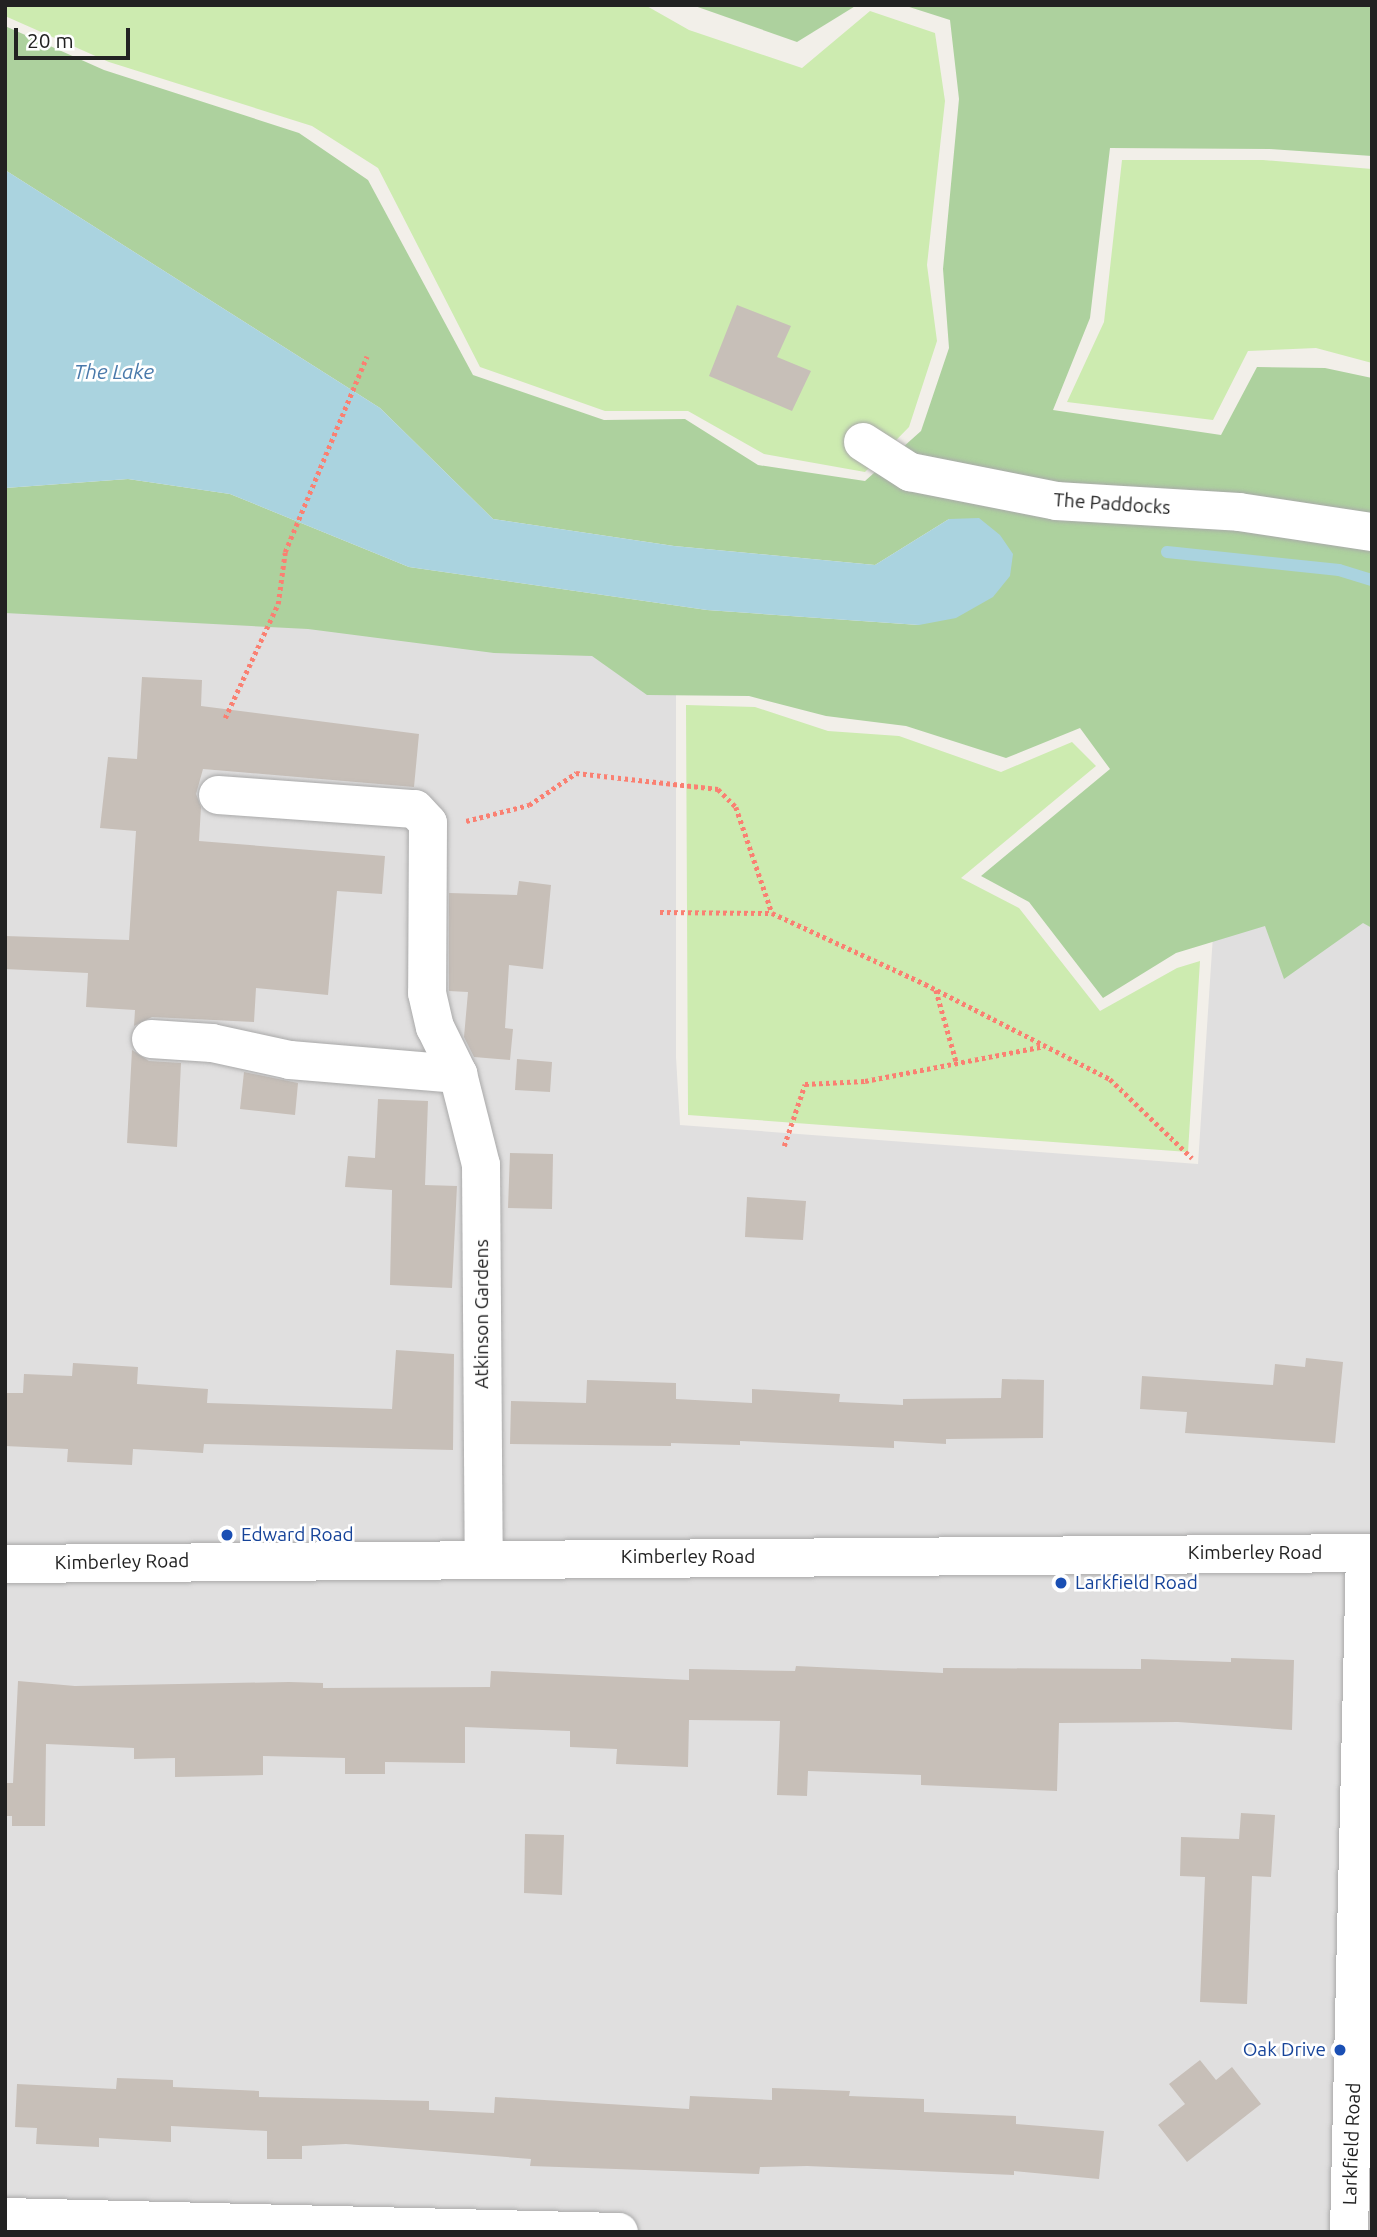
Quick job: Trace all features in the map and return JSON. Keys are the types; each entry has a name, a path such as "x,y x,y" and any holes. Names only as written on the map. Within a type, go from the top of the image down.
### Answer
{"street":[{"name":"The Paddocks","path":"863,442 910,472 1056,501 1239,512 1372,531"},
{"path":"218,795 415,808 429,830"},
{"name":"Atkinson Gardens","path":"429,830 427,993 435,1027 458,1073 481,1165 484,1558"},
{"path":"151,1039 212,1043 290,1060 458,1073"},
{"name":"Kimberley Road","path":"5,1564 484,1558 1368,1553"},
{"name":"Larkfield Road","path":"1349,2232 1363,2092 1368,1553"},
{"path":"5,2217 618,2232"}],"path":[{"path":"225,718 278,604 285,552 367,356"},
{"path":"429,830 529,805 576,773 718,789 736,807 772,913"},
{"path":"660,912 772,913 935,989 1110,1079 1192,1157"},
{"path":"935,989 957,1063"},
{"path":"784,1146 805,1084 865,1081 1046,1046"}],"shaded area":[{"path":"5,580 676,646 676,1057 680,1125 1198,1164 1225,752 1372,779 1372,2232 5,2232"}],"green space":[{"path":"5,5 645,5 689,30 802,68 870,11 935,33 945,101 927,265 937,341 909,427 865,472 764,454 688,411 605,411 480,367 378,168 312,126 109,62 5,16"},
{"path":"692,5 857,5 797,42"},
{"path":"903,5 1372,6 1372,156 1270,149 1110,148 1090,318 1053,410 1221,435 1257,367 1325,368 1372,378 1372,928 1363,923 1284,979 1265,926 1176,953 1103,998 1029,902 981,876 1110,769 1080,728 1006,758 906,726 826,716 749,696 647,695 592,656 494,653 308,629 5,613 5,488 128,479 230,494 409,567 707,610 919,625 949,519 875,565 674,546 493,519 380,408 5,170 5,26 104,70 299,133 368,180 473,375 604,420 685,419 758,465 865,481 921,431 949,348 943,269 959,99 950,20"},
{"path":"1122,160 1263,160 1372,169 1372,363 1316,348 1248,351 1213,420 1067,402 1104,322"},
{"path":"686,705 755,707 828,731 899,736 1001,772 1072,742 1096,766 961,878 1019,908 1100,1011 1177,968 1200,961 1188,1152 688,1115"}],"water":[{"name":"The Lake","path":"5,170 380,408 493,519 674,546 875,565 949,519 979,518 1000,535 1013,554 1010,576 993,597 956,618 919,625 707,610 409,567 230,494 128,479 5,488"}],"building":[{"path":"737,305 791,326 777,357 811,371 792,411 709,376"},
{"path":"142,677 202,680 201,706 419,734 414,787 203,769 196,794 201,807 199,841 385,856 382,894 337,891 328,995 256,988 254,1022 152,1017 134,1026 135,1010 86,1007 88,973 5,969 5,936 129,940 136,831 100,828 108,757 137,759"},
{"path":"519,881 551,885 543,969 509,965 505,1028 513,1029 510,1060 474,1057 464,1037 468,992 449,991 449,893 517,895"},
{"path":"132,1050 149,1061 181,1063 177,1147 127,1143"},
{"path":"517,1059 552,1062 550,1092 515,1090"},
{"path":"244,1072 298,1083 295,1115 240,1109"},
{"path":"378,1099 428,1101 425,1185 457,1186 452,1288 390,1285 392,1190 345,1187 348,1156 375,1158"},
{"path":"510,1153 553,1154 552,1209 508,1208"},
{"path":"747,1197 806,1201 803,1240 745,1237"},
{"path":"396,1350 454,1354 453,1450 204,1444 203,1453 133,1449 132,1465 67,1462 68,1449 5,1446 5,1393 23,1393 24,1374 72,1376 73,1363 138,1367 137,1384 208,1389 207,1403 392,1409"},
{"path":"1306,1358 1343,1362 1335,1443 1185,1433 1187,1412 1140,1409 1142,1376 1273,1385 1275,1364 1305,1367"},
{"path":"1002,1379 1044,1380 1043,1438 946,1439 946,1444 894,1441 894,1448 740,1441 740,1445 671,1443 671,1446 510,1444 511,1401 586,1403 587,1380 676,1383 676,1399 752,1403 752,1389 840,1394 839,1402 903,1405 903,1399 1001,1398"},
{"path":"1231,1658 1294,1660 1292,1730 1178,1722 1059,1723 1057,1791 921,1785 921,1775 808,1771 807,1796 777,1795 780,1721 689,1720 688,1767 616,1764 617,1749 570,1747 570,1731 465,1727 465,1763 385,1762 385,1774 345,1774 345,1758 263,1756 263,1775 175,1777 175,1758 134,1759 134,1748 46,1744 45,1826 12,1826 12,1816 5,1816 5,1783 13,1783 18,1681 75,1686 289,1682 323,1683 323,1688 490,1687 491,1671 689,1680 689,1669 795,1671 796,1666 943,1673 943,1668 1141,1669 1141,1659 1231,1662"},
{"path":"1241,1813 1275,1815 1271,1877 1252,1876 1247,2004 1200,2002 1205,1877 1180,1876 1181,1837 1239,1839"},
{"path":"525,1834 564,1835 562,1895 524,1893"},
{"path":"1200,2060 1216,2080 1232,2067 1261,2104 1187,2162 1158,2125 1185,2104 1169,2084"},
{"path":"117,2078 173,2080 173,2087 259,2091 259,2097 429,2101 429,2110 494,2113 495,2097 689,2109 690,2096 772,2100 772,2088 850,2091 849,2096 924,2099 924,2112 1016,2116 1016,2124 1104,2131 1099,2179 1014,2171 1014,2175 807,2166 760,2167 759,2174 530,2166 531,2159 346,2144 302,2146 302,2159 267,2159 267,2131 171,2126 171,2142 99,2138 99,2147 36,2144 37,2128 15,2127 17,2084 116,2089"}],"waterway":[{"path":"1167,552 1339,570 1372,580"}],"place":[{"name":"Edward Road","path":"227,1535"},
{"name":"Larkfield Road","path":"1061,1583"},
{"name":"Oak Drive","path":"1340,2050"}]}
